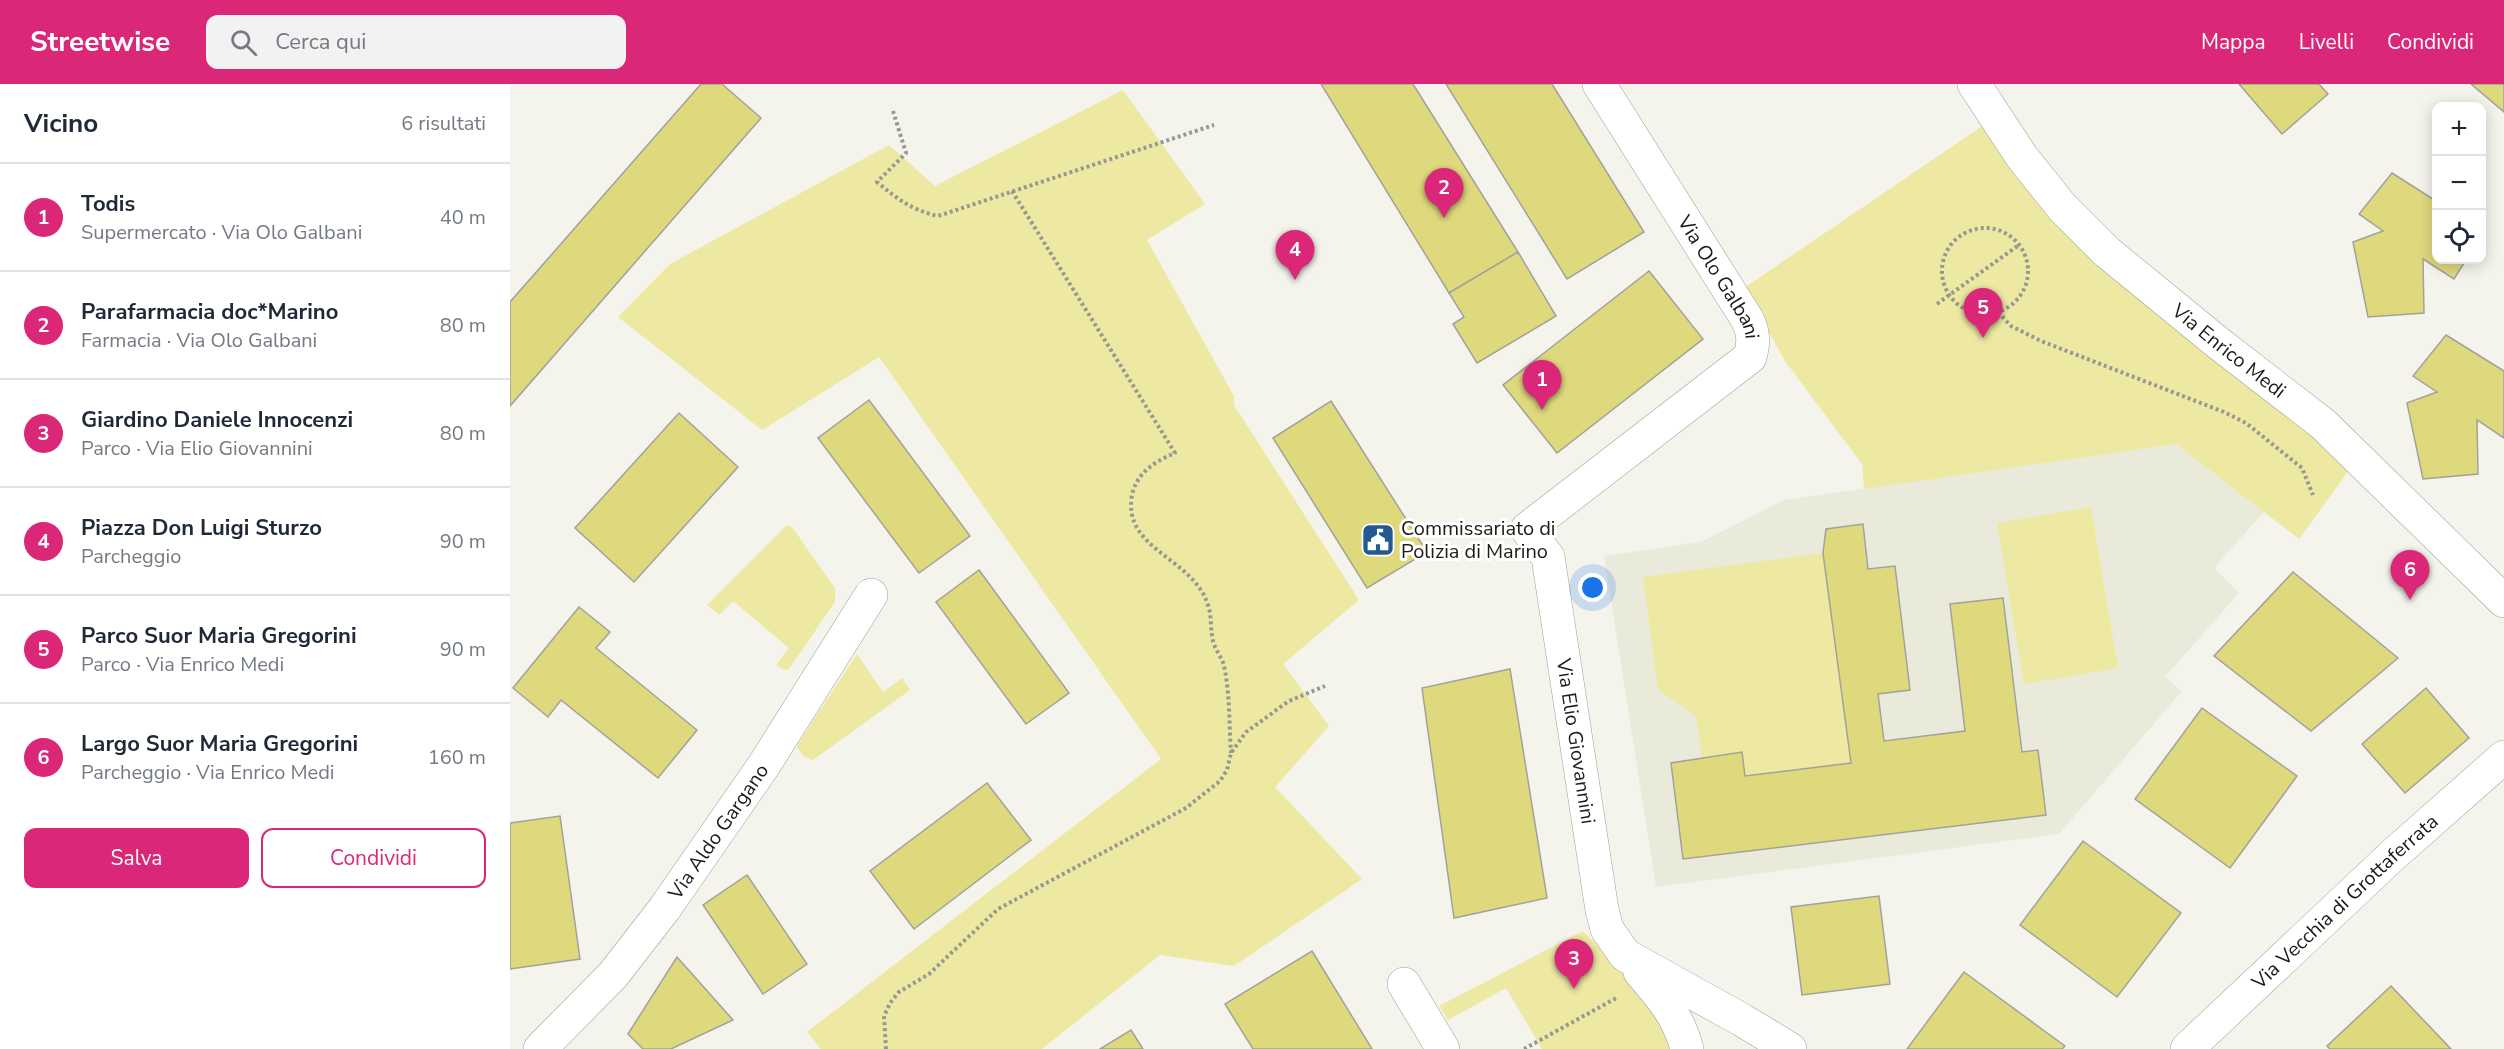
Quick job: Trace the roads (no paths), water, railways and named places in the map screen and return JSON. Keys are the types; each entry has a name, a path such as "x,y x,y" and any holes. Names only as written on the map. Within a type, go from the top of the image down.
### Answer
{"street":[{"name":"Via Olo Galbani","path":"1527,529 1750,357 1754,343 1753,330 1748,319 1599,84"},
{"name":"Via Enrico Medi","path":"1974,84 2022,157 2062,207 2107,252 2217,342 2323,424 2504,601"},
{"name":"Via Elio Giovannini","path":"1527,529 1548,557 1602,910 1607,929 1625,955 1667,1003 1682,1030 1687,1049"},
{"name":"Via Aldo Gargano","path":"540,1049 613,975 665,908 764,765 871,595"},
{"name":"Via Vecchia di Grottaferrata","path":"2187,1049 2394,854 2504,757"},
{"name":"Via Elio Giovannini","path":"1625,955 1742,1020 1777,1046"},
{"path":"1404,984 1443,1049"},
{"path":"1697,1049 1712,1031 1742,1020"}],"place":[{"name":"Parafarmacia doc*Marino","path":"1444,218"},
{"name":"Piazza Don Luigi Sturzo","path":"1295,280"},
{"name":"Parco Suor Maria Gregorini","path":"1983,338"},
{"name":"Todis","path":"1542,410"},
{"name":"Commissariato di Polizia di Marino","path":"1378,540"},
{"name":"Largo Suor Maria Gregorini","path":"2410,600"},
{"name":"Giardino Daniele Innocenzi","path":"1574,989"}]}
